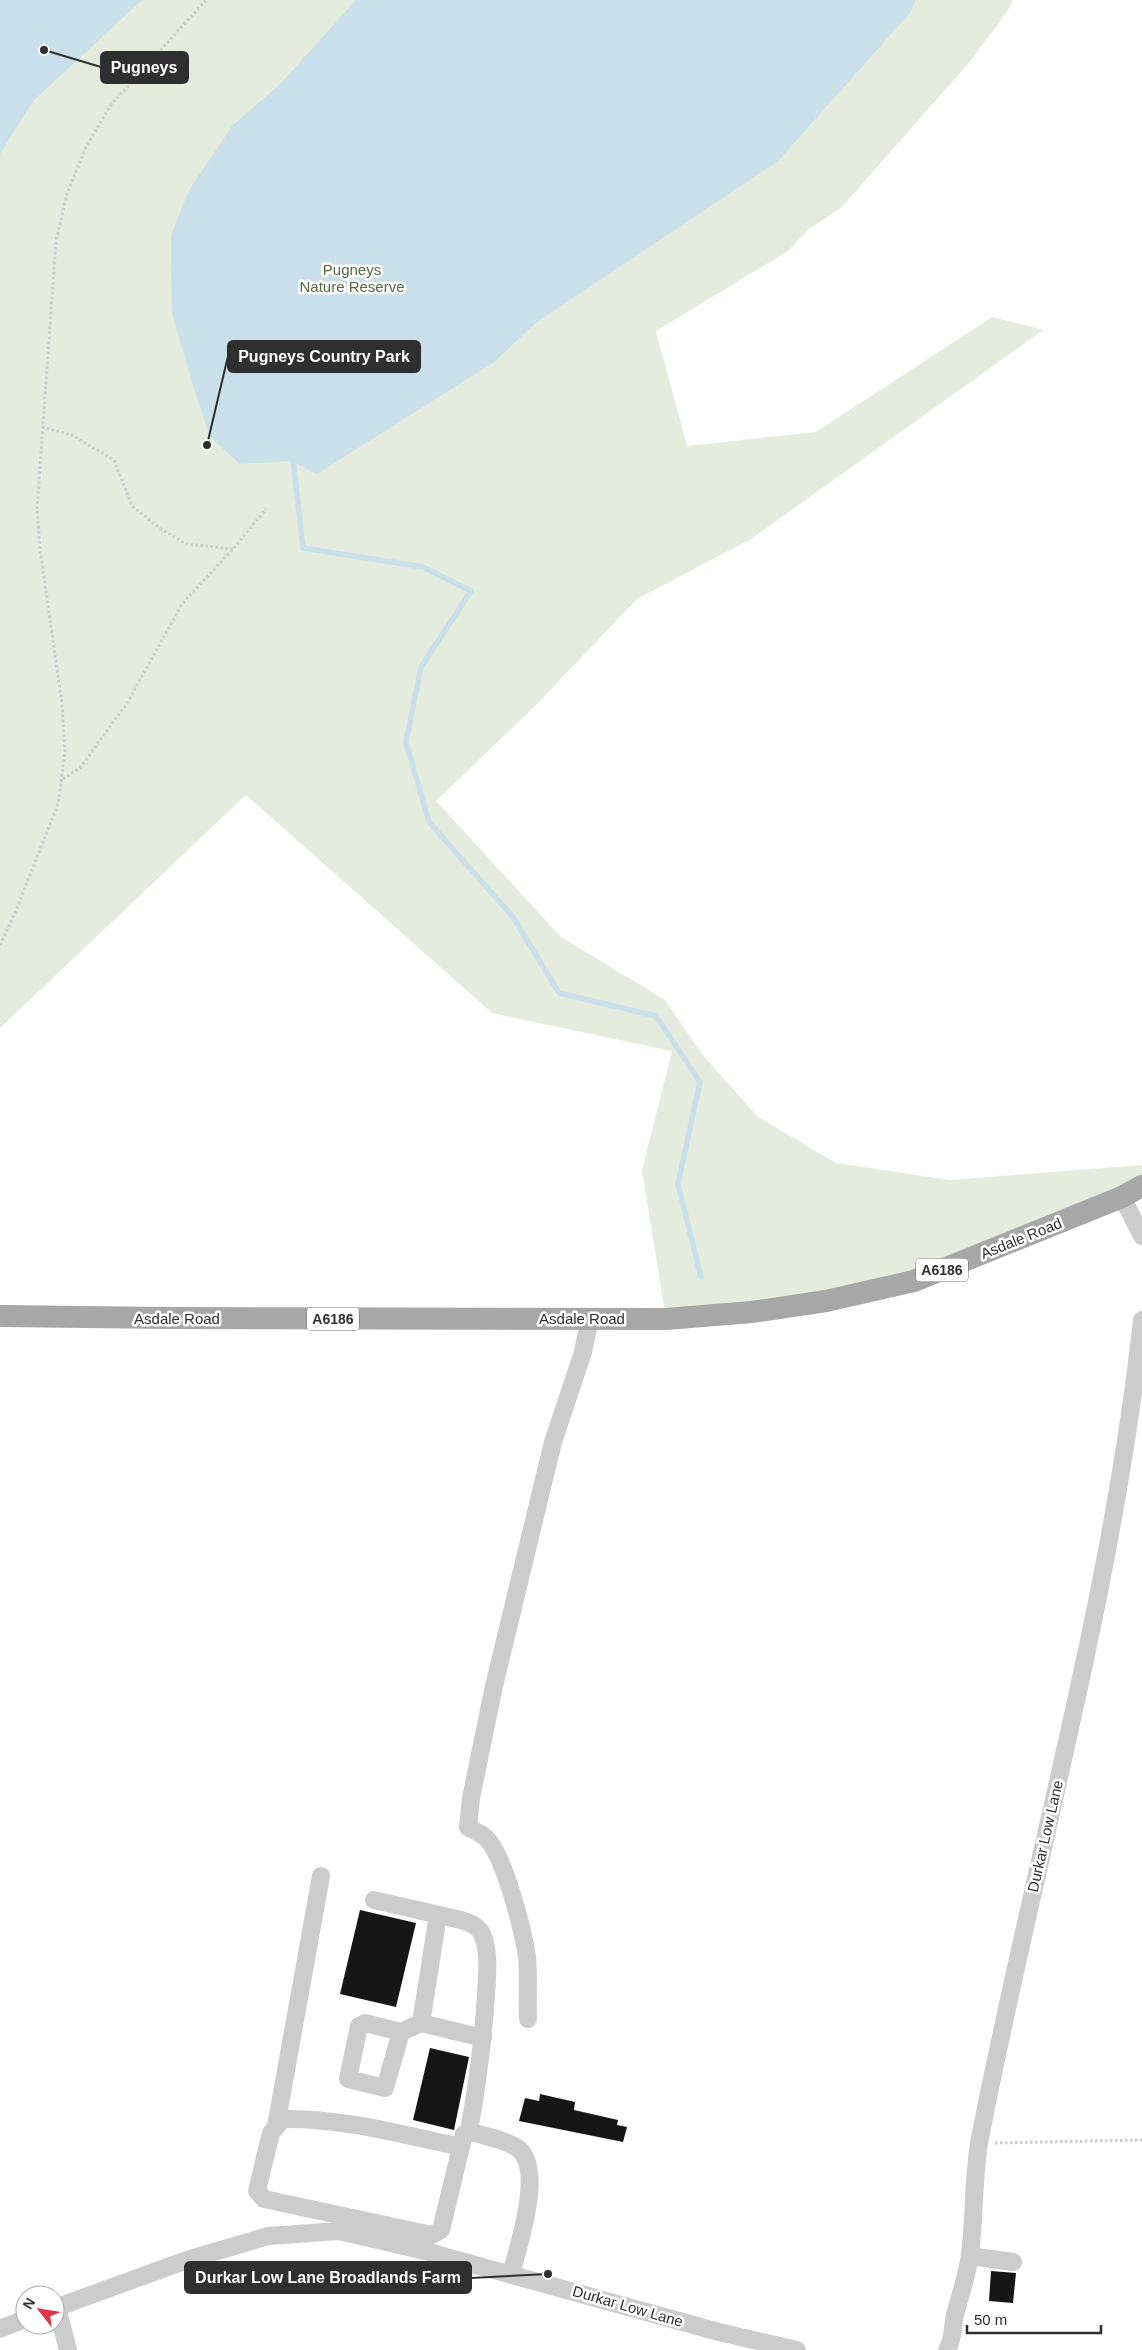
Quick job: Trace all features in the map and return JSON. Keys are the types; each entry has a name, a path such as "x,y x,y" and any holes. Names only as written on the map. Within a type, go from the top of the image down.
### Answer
{"main road":[{"name":"Asdale Road","path":"0,1316 666,1319 752,1312 826,1301 904,1283 986,1253 1122,1197 1142,1186"}],"street":[{"path":"1122,1197 1142,1236"},
{"path":"528,2018 527,1958 521,1926 502,1866 493,1849 486,1837 468,1827 471,1798 494,1686 553,1442 583,1352 590,1318"},
{"name":"Durkar Low Lane","path":"947,2350 952,2341 954,2320 970,2256 979,2142 1032,1892 1091,1637 1132,1407 1142,1320"},
{"path":"276,2126 321,1876"},
{"path":"374,1900 473,1924 482,1933 487,1952 481,2063 465,2139 440,2230 432,2235 264,2199 256,2192 271,2133 283,2119 302,2119 465,2139 517,2148 526,2157 530,2187 526,2218 511,2274"},
{"path":"421,2023 438,1915"},
{"path":"401,2032 421,2023 483,2038"},
{"name":"Durkar Low Lane","path":"65,2304 187,2260 268,2236 339,2231 421,2250 719,2332 797,2350"},
{"path":"970,2256 1014,2262"},
{"path":"0,2328 15,2323"},
{"path":"64,2335 68,2350"}],"path":[{"path":"0,945 58,804 63,779 65,751 62,704 40,549 37,508 56,241 67,194 86,146 110,106 206,0"},
{"path":"42,428 72,435 114,460 132,506 161,529 186,544 233,549"},
{"path":"63,779 80,768 126,702 182,604 233,549 266,509"},
{"path":"979,2142 1004,2144 1142,2140"}],"green space":[{"name":"Pugneys Nature Reserve","path":"0,0 1013,0 1005,15 973,58 841,208 809,229 788,251 656,331 687,446 816,432 992,317 1043,330 751,539 637,599 534,707 436,801 561,937 665,1000 702,1054 758,1117 836,1163 950,1180 1142,1165 1142,1186 914,1281 666,1319 642,1170 672,1051 492,1013 246,795 0,1028"}],"water":[{"path":"0,0 142,0 33,101 0,154"},
{"path":"356,0 916,0 909,14 778,161 537,322 494,362 317,474 292,461 240,464 210,437 192,382 172,313 171,235 189,190 232,126 281,83"}],"building":[{"path":"360,1910 416,1923 396,2007 340,1994"},
{"path":"430,2048 469,2057 454,2130 413,2120"},
{"path":"540,2094 575,2102 574,2110 618,2120 617,2125 627,2127 623,2142 519,2121 525,2098 539,2101"},
{"path":"991,2271 1016,2273 1013,2303 989,2301"}],"waterway":[{"path":"293,459 303,548 423,567 471,591 421,667 406,742 429,822 513,917 559,993 656,1016 700,1082 678,1184 701,1277"}],"place":[{"name":"Pugneys","path":"44,50"},
{"name":"Pugneys Country Park","path":"207,445"},
{"name":"Durkar Low Lane Broadlands Farm","path":"548,2274"}]}
